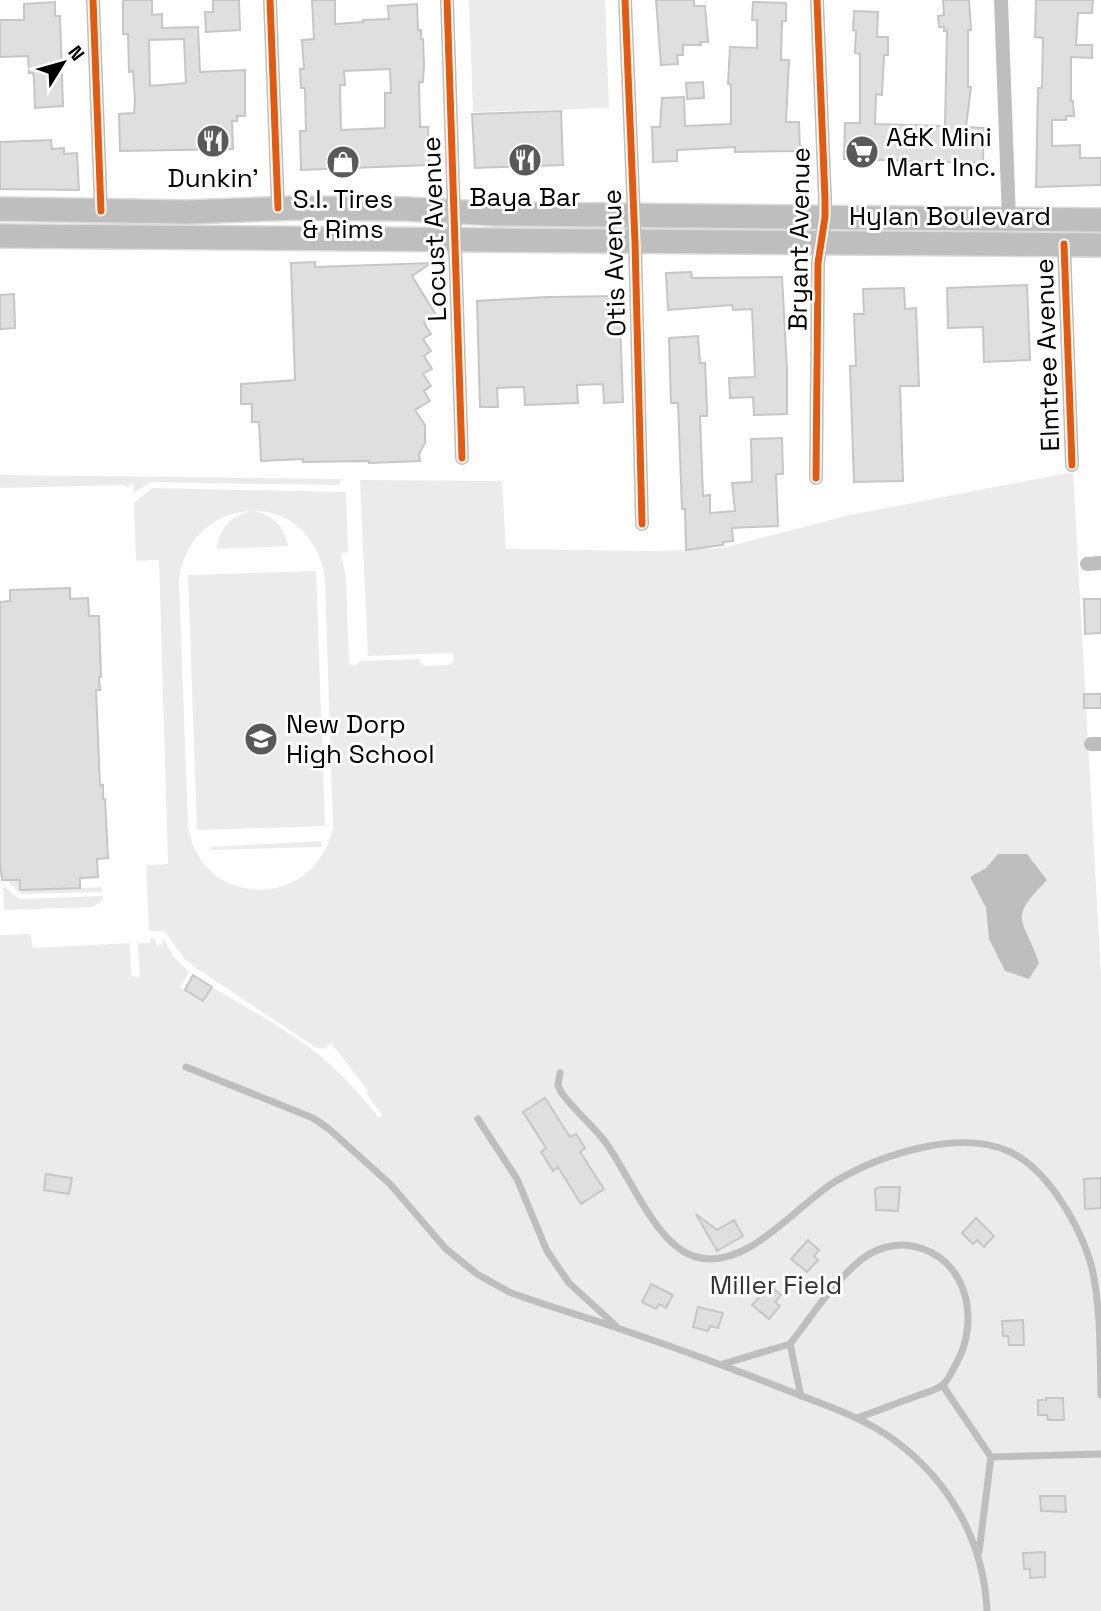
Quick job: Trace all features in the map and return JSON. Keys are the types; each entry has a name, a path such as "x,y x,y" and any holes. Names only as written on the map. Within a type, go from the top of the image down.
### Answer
{"main road":[{"name":"Hylan Boulevard","path":"0,209 186,212 278,208 1101,220"},
{"path":"278,208 279,239"},
{"path":"931,219 932,244"},
{"name":"Hylan Boulevard","path":"0,236 1101,245"}],"street":[{"path":"93,0 101,211"},
{"path":"270,0 278,208"},
{"name":"Locust Avenue","path":"447,0 463,458"},
{"name":"Otis Avenue","path":"625,0 635,215 642,524"},
{"name":"Bryant Avenue","path":"816,478 818,263 825,217 817,0"},
{"path":"1001,0 1009,219"},
{"name":"Elmtree Avenue","path":"1064,244 1072,465"}],"lane":[{"path":"186,1067 313,1118 390,1184 446,1250 477,1274 509,1292 722,1365 857,1418 894,1440 925,1469 954,1504 968,1527 979,1554 987,1611"},
{"path":"560,1073 558,1085 561,1092 603,1139 621,1164 664,1236 694,1257 717,1259 748,1248 833,1183 869,1164 900,1153 944,1145 985,1144 1008,1151 1026,1161 1046,1180 1060,1202 1091,1264 1099,1317 1101,1395"},
{"path":"478,1119 517,1179 547,1251 569,1283 618,1328"},
{"path":"722,1365 790,1344 833,1288 862,1259 887,1247 905,1245 936,1254 957,1275 968,1306 967,1337 963,1352 943,1386 857,1418"},
{"path":"790,1344 801,1396"},
{"path":"943,1386 991,1457 979,1554"},
{"path":"991,1457 1101,1454"}],"green space":[{"path":"469,0 605,0 609,108 473,112"},
{"name":"Miller Field","path":"1073,472 1101,976 1101,1611 0,1611 0,935 30,934 33,948 130,943 131,976 140,978 138,943 150,943 150,939 155,939 156,945 162,945 163,938 174,957 189,972 180,987 203,1001 212,987 280,1028 326,1061 379,1118 382,1115 366,1093 368,1091 331,1043 324,1049 315,1047 196,968 184,958 164,931 149,931 146,865 168,864 159,560 136,561 134,503 152,488 346,492 348,552 341,554 346,577 349,665 356,665 360,661 419,659 423,666 449,665 454,661 453,653 368,656 360,480 502,481 506,549 656,551 722,548 850,515","holes":["250,511 243,513 223,529 217,549 288,546 277,522 253,511 267,512 292,522 311,541 323,566 325,580 333,827 322,855 305,874 282,886 258,890 234,885 212,873 196,852 188,824 179,581 186,554 201,532 223,517"]},
{"path":"0,475 342,479 339,485 150,482 134,493 133,483 127,488 126,485 0,488"},
{"path":"316,571 325,826 197,830 188,575"},
{"path":"321,841 322,847 211,850 211,847"},
{"path":"12,880 20,880 21,890 102,887 102,892 21,894 9,883"},
{"path":"5,887 19,899 103,896 103,900 93,907 4,910"}],"shaded area":[{"path":"998,854 1027,854 1047,880 1023,912 1024,927 1039,963 1029,979 1005,971 989,939 986,908 970,877 986,868"}],"building":[{"path":"123,0 152,0 152,15 162,14 162,28 198,27 200,72 245,70 245,116 237,116 237,121 232,121 233,149 120,151 119,114 134,113 135,100 133,71 129,72 128,34 123,34","holes":["184,39 186,83 150,86 149,40"]},
{"path":"213,0 239,0 240,30 206,32 205,12 213,12"},
{"path":"312,0 335,0 335,24 389,19 388,6 417,4 424,65 423,82 419,82 420,127 428,127 429,165 301,170 300,131 306,131 305,88 301,88 300,69 304,69 302,40 314,39","holes":["390,69 391,93 385,93 385,128 341,130 340,85 345,85 344,71"]},
{"path":"656,0 694,0 694,6 705,6 708,42 700,42 701,45 683,45 683,55 677,55 678,64 661,65"},
{"path":"943,0 969,0 971,30 968,30 968,87 971,87 966,127 984,128 983,163 844,159 845,123 860,123 860,54 855,53 854,11 878,12 877,37 888,37 888,55 884,55 882,95 876,94 875,124 945,126 947,31 944,31 944,27 939,27 938,16 944,15"},
{"path":"1036,0 1093,0 1092,13 1078,13 1076,45 1092,45 1092,58 1071,57 1071,101 1074,116 1066,116 1066,120 1052,120 1052,146 1080,145 1080,158 1101,158 1101,185 1036,187 1038,88 1042,88 1043,38 1035,37"},
{"path":"55,2 55,16 60,16 63,106 35,108 34,78 33,73 29,73 28,56 0,57 0,20 24,20 24,4"},
{"path":"753,2 786,3 786,21 782,21 781,60 789,60 786,122 799,122 800,151 735,152 735,147 677,150 677,161 653,162 652,127 660,127 662,98 684,97 685,126 731,124 731,85 728,84 730,47 757,48 757,20 752,20"},
{"path":"703,82 704,98 687,99 686,83"},
{"path":"561,111 563,165 475,168 472,114"},
{"path":"51,140 52,149 64,148 64,154 77,153 79,190 0,189 0,142"},
{"path":"315,262 315,267 431,263 412,276 436,315 424,323 431,334 423,339 431,351 424,356 432,369 423,374 431,386 424,391 430,401 415,410 425,425 425,443 419,454 420,461 261,461 259,422 252,422 252,404 241,404 241,384 295,380 291,263"},
{"path":"691,272 692,278 782,277 787,414 754,415 753,397 730,398 729,378 755,377 752,309 733,310 732,305 668,310 666,273"},
{"path":"1027,285 1030,360 984,362 983,327 948,328 947,288"},
{"path":"904,288 905,309 916,308 919,386 900,386 903,481 854,482 850,366 856,366 854,314 864,314 863,289"},
{"path":"14,294 15,328 0,329 0,295"},
{"path":"619,296 623,402 604,403 603,384 577,385 578,403 525,405 524,387 497,388 498,407 480,407 477,301"},
{"path":"698,336 700,363 705,363 707,409 707,416 700,416 703,496 710,495 710,513 735,511 732,483 752,482 751,439 782,438 783,474 776,474 778,526 732,528 733,541 686,550 678,403 671,403 669,338"},
{"path":"70,588 70,599 88,598 89,616 99,616 101,677 100,690 96,690 100,786 103,785 105,799 108,858 97,859 98,877 80,878 80,888 20,890 20,880 2,880 0,863 0,602 10,601 10,590"},
{"path":"1084,599 1101,599 1101,633 1085,634"},
{"path":"1084,694 1101,694 1101,708 1084,708"},
{"path":"193,975 212,987 203,1001 185,990"},
{"path":"545,1098 570,1137 576,1134 585,1148 580,1152 604,1189 581,1204 558,1167 553,1171 541,1152 546,1148 523,1112"},
{"path":"46,1174 72,1178 69,1194 44,1190"},
{"path":"1101,1178 1101,1208 1085,1209 1084,1179"},
{"path":"900,1187 898,1211 876,1210 875,1189"},
{"path":"696,1214 717,1230 734,1220 743,1236 717,1251"},
{"path":"976,1218 994,1236 984,1247 977,1240 973,1244 962,1233"},
{"path":"808,1240 819,1250 814,1256 818,1260 807,1272 791,1259"},
{"path":"651,1284 673,1295 666,1308 659,1304 656,1309 642,1302"},
{"path":"770,1286 781,1295 775,1302 780,1306 769,1319 752,1305"},
{"path":"698,1307 723,1313 718,1328 710,1326 708,1331 693,1327"},
{"path":"1023,1320 1024,1345 1009,1345 1008,1336 1003,1336 1002,1321"},
{"path":"1063,1398 1064,1420 1048,1420 1047,1415 1038,1415 1038,1400"},
{"path":"1040,1496 1065,1496 1066,1512 1041,1511"},
{"path":"1045,1552 1045,1577 1030,1578 1030,1569 1024,1569 1023,1553"}],"cycle path":[{"path":"93,0 101,211"},
{"path":"270,0 278,208"},
{"path":"447,0 462,458"},
{"path":"625,0 635,242 642,524"},
{"path":"816,478 818,263 825,217 817,0"},
{"path":"1064,244 1072,465"}],"place":[{"name":"Dunkin'","path":"213,141"},
{"name":"A&K Mini Mart Inc.","path":"862,152"},
{"name":"Baya Bar","path":"525,160"},
{"name":"S.I. Tires & Rims","path":"343,162"},
{"name":"New Dorp High School","path":"261,739"}]}
